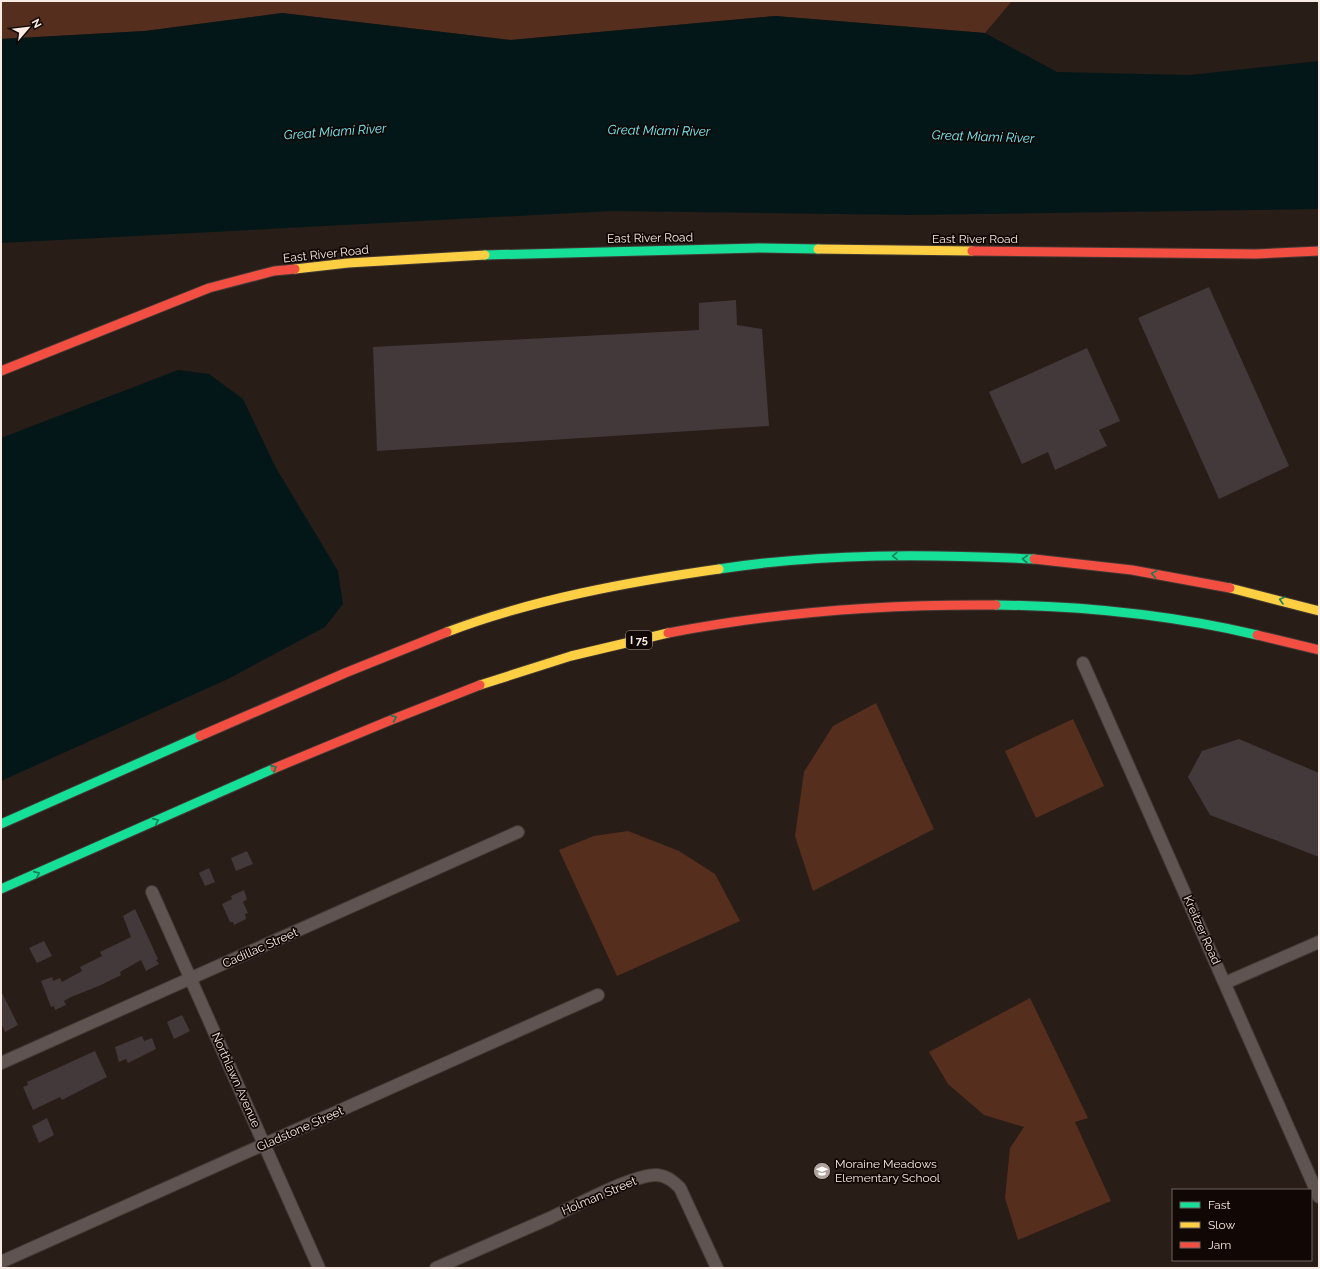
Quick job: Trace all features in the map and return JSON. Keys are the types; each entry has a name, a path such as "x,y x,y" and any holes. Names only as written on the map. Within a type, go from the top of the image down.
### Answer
{"main road":[{"name":"East River Road","path":"1,371 93,332 210,288 274,271 348,263 525,253 758,248 1256,254 1319,252"},
{"path":"1,824 279,701 459,628 571,596 678,573 806,558 954,556 1050,560 1122,568 1206,583 1241,590 1319,611"},
{"name":"I 75","path":"1,889 296,758 423,706 532,668 603,647 683,629 844,607 963,604 1062,607 1203,624 1319,650"}],"street":[{"name":"Kreitzer Road","path":"1083,663 1226,983 1319,1197"},
{"name":"Cadillac Street","path":"1,1063 518,832"},
{"name":"Northlawn Avenue","path":"152,892 319,1268"},
{"path":"1226,983 1319,942"},
{"name":"Gladstone Street","path":"1,1262 598,995"},
{"name":"Holman Street","path":"436,1268 609,1190 645,1176 656,1175 665,1176 673,1180 680,1188 717,1268"}],"shaded area":[{"path":"1,1 1012,1 985,33 775,16 511,40 282,13 145,31 1,39"},
{"path":"876,703 934,829 813,891 795,836 804,772 833,726"},
{"path":"1073,719 1104,786 1036,818 1005,751"},
{"path":"628,831 679,851 715,874 740,921 617,976 559,850 594,836"},
{"path":"1030,998 1088,1118 1075,1122 1111,1201 1018,1240 1005,1198 1010,1148 1024,1127 984,1115 948,1084 929,1052"}],"water":[{"name":"Great Miami River","path":"282,13 511,40 775,16 985,33 1057,72 1190,75 1319,61 1319,209 910,215 612,211 1,243 1,39 145,31"},
{"path":"178,370 209,374 243,399 276,468 338,571 343,604 325,627 228,679 1,781 1,438"}],"building":[{"path":"1209,287 1289,466 1219,499 1138,318"},
{"path":"736,300 737,325 762,329 769,426 377,451 373,347 699,330 699,303"},
{"path":"1087,348 1120,421 1099,430 1107,446 1055,470 1048,452 1022,464 989,392"},
{"path":"1239,739 1319,773 1319,857 1210,815 1188,777 1202,751"},
{"path":"247,851 253,864 236,871 231,858"},
{"path":"209,868 215,882 205,886 199,873"},
{"path":"244,890 247,899 243,902 248,913 245,914 246,919 234,925 233,922 230,922 222,904 232,899 231,896"},
{"path":"135,909 159,964 146,971 141,960 120,972 121,975 64,1001 66,1005 55,1010 54,1006 51,1007 41,981 52,977 53,981 60,978 62,982 82,971 80,967 102,956 100,952 131,937 123,916"},
{"path":"44,941 52,956 37,963 29,948"},
{"path":"1,991 18,1025 5,1032 1,1023"},
{"path":"182,1015 190,1031 174,1039 167,1022"},
{"path":"142,1036 144,1041 152,1038 156,1049 128,1063 126,1059 119,1062 115,1047"},
{"path":"95,1051 107,1077 62,1100 60,1097 33,1110 23,1087 28,1085 27,1082"},
{"path":"47,1118 54,1135 39,1143 32,1126"}],"traffic: fast":[{"path":"485,255 758,248 818,249"},
{"path":"719,569 837,557 955,556 1034,559"},
{"path":"996,605 1062,607 1127,613 1192,622 1257,635"},
{"path":"1,824 200,736"},
{"path":"1,889 275,768"}],"traffic: slow":[{"path":"818,249 972,251"},
{"path":"295,269 348,263 485,255"},
{"path":"447,632 480,620 547,601 616,586 719,569"},
{"path":"1230,588 1319,611"},
{"path":"480,685 571,656 668,633"}],"traffic: jam":[{"path":"972,251 1256,254 1319,251"},
{"path":"1,371 209,288 274,271 295,269"},
{"path":"1034,559 1132,570 1230,588"},
{"path":"668,633 749,620 831,611 914,606 996,605"},
{"path":"200,736 345,673 447,632"},
{"path":"1257,635 1319,650"},
{"path":"275,768 480,685"}],"place":[{"name":"Moraine Meadows Elementary School","path":"822,1171"}]}
